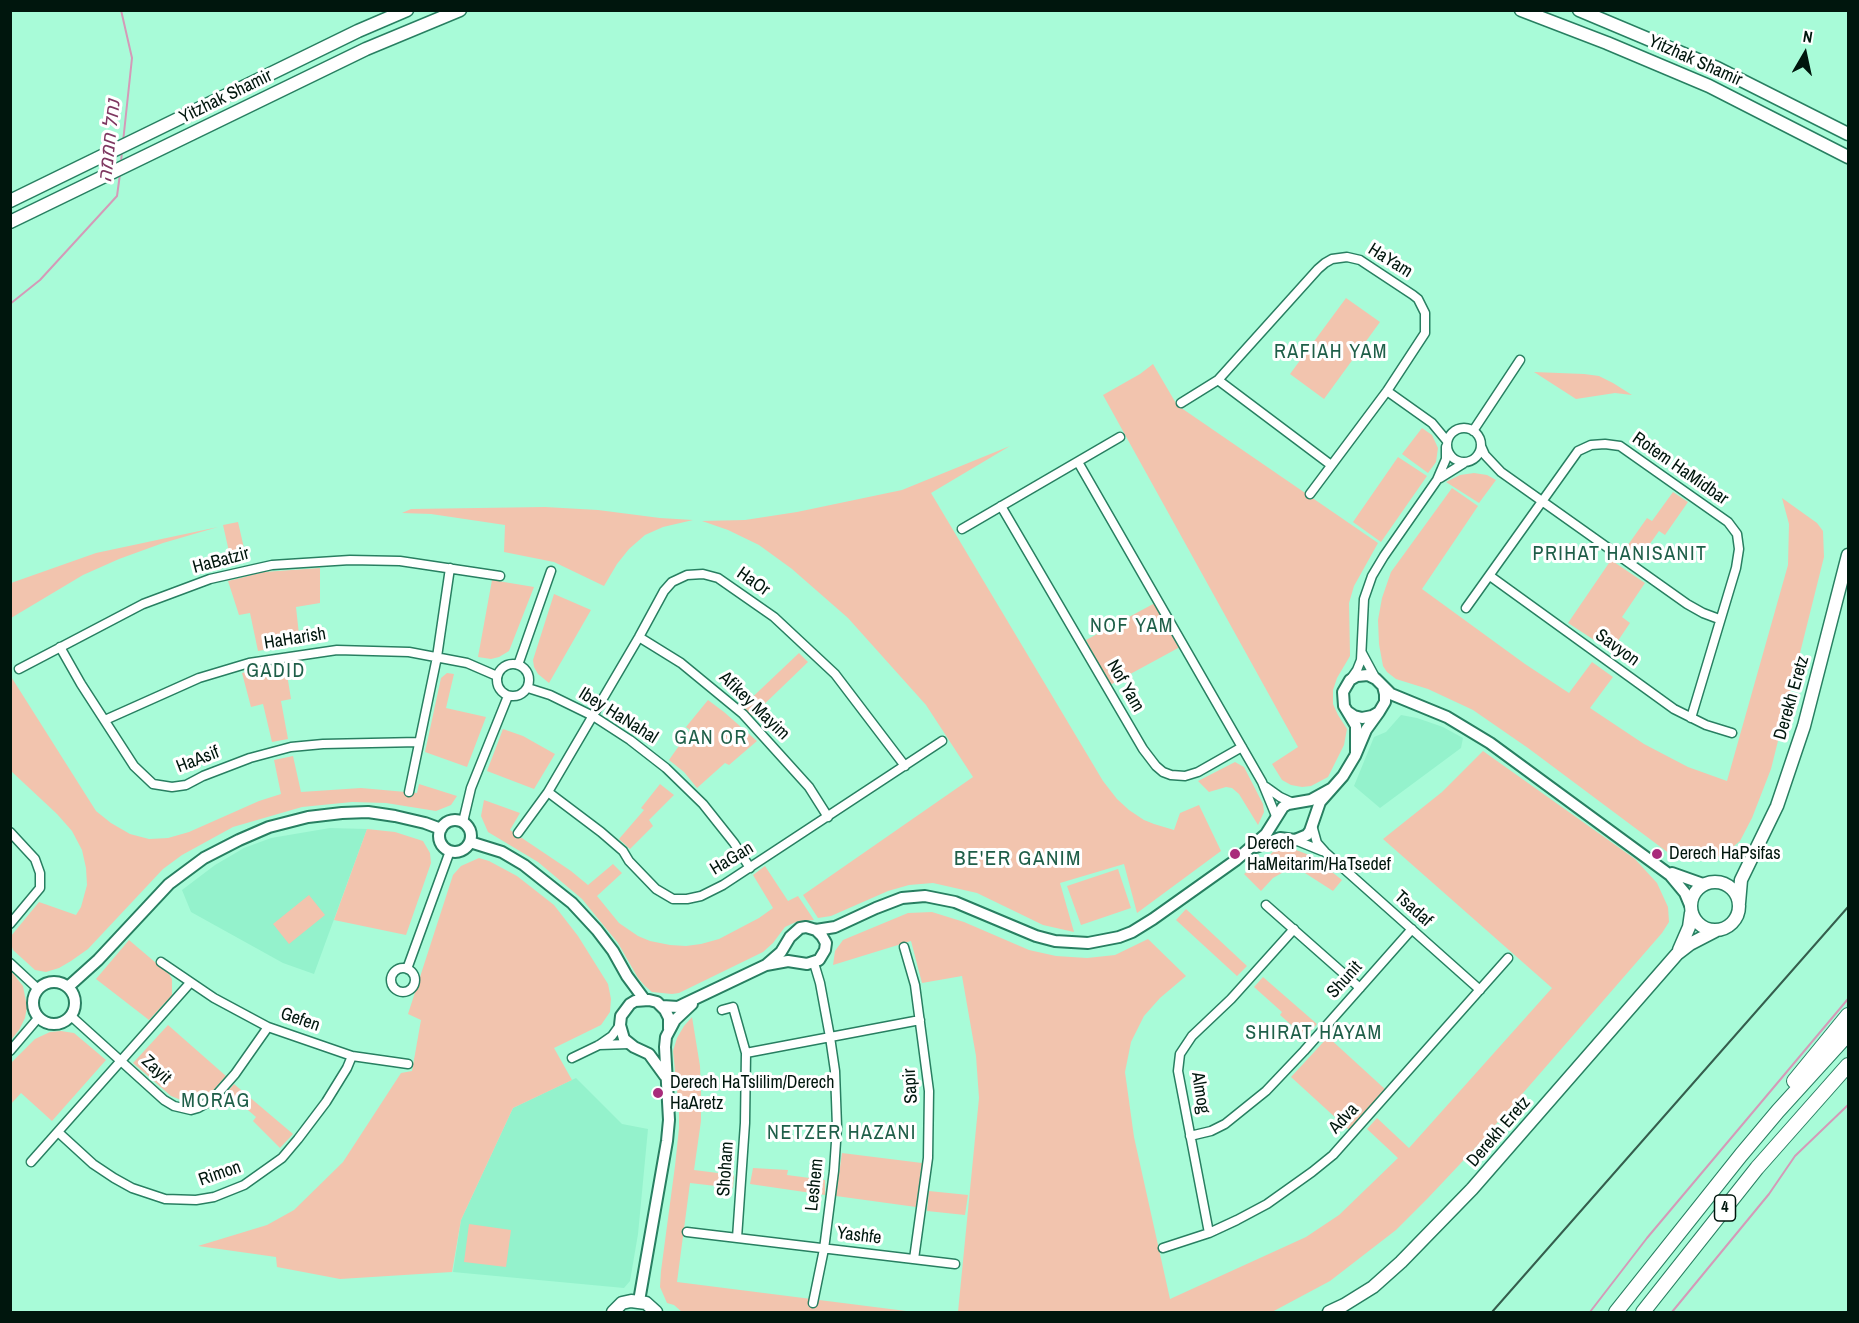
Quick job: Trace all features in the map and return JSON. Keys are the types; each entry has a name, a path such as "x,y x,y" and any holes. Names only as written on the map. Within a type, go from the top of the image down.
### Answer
{"highway":[{"path":"1721,1179 1762,1120 1848,1016"},
{"name":"4","path":"1616,1312 1721,1179 1778,1111 1848,1034"},
{"name":"4","path":"1643,1312 1736,1194 1848,1065"},
{"path":"1810,1108 1848,1073"}],"main road":[{"name":"Yitzhak Shamir","path":"10,201 358,31 407,10"},
{"name":"Yitzhak Shamir","path":"10,222 366,49 460,10"},
{"name":"Yitzhak Shamir","path":"1521,10 1709,86 1848,157"},
{"name":"Yitzhak Shamir","path":"1579,10 1717,68 1848,134"},
{"name":"Derekh Eretz","path":"1739,903 1741,880 1777,806 1804,726 1848,555"},
{"name":"Derekh Eretz","path":"1718,882 1738,870 1758,846"},
{"path":"1718,882 1732,889 1739,903 1736,918 1731,924 1717,930 1702,926 1695,921 1691,909 1692,897 1702,884 1718,882"},
{"name":"Derekh Eretz","path":"1677,954 1689,927 1691,909"},
{"name":"Derekh Eretz","path":"1329,1312 1373,1287 1401,1262 1472,1189 1677,954 1690,944 1717,930"},
{"path":"613,1312 622,1303 631,1300 646,1303 656,1312"}],"street":[{"name":"HaYam","path":"1181,403 1218,380 1325,263 1339,257 1360,260 1413,295 1418,299 1425,313 1425,333 1387,391 1310,494"},
{"path":"1473,430 1520,360"},
{"path":"1218,380 1331,465"},
{"path":"1387,391 1432,423 1447,444 1448,453 1456,460 1485,465 1501,472 1687,604 1719,619"},
{"path":"1432,423 1456,429 1473,430 1479,436 1485,455 1501,472"},
{"path":"1356,752 1356,726 1342,699 1343,692 1357,670 1362,652 1361,626 1364,599 1372,576 1384,556 1437,480 1446,459 1449,436 1456,429"},
{"path":"962,529 1120,437"},
{"name":"Rotem HaMidbar","path":"1542,500 1578,451 1591,445 1620,446 1728,522 1737,534 1739,549 1736,568 1691,718"},
{"path":"1437,480 1478,455 1481,446"},
{"path":"1078,462 1262,782 1279,832 1291,839"},
{"path":"1466,608 1542,500"},
{"name":"Nof Yam","path":"1001,506 1143,749 1156,766 1171,775 1185,776 1198,772 1242,747"},
{"name":"HaBatzir","path":"19,669 143,604 210,579 272,565 350,560 400,561 500,576"},
{"path":"409,792 437,657 450,568"},
{"path":"518,665 551,572"},
{"name":"HaOr","path":"593,716 664,591 672,582 687,575 703,574 718,578 774,617 835,674 905,766"},
{"name":"Savyon","path":"1490,576 1674,709 1691,718 1732,733"},
{"name":"Afikey Mayim","path":"639,637 681,663 743,714 809,787 828,817"},
{"name":"HaAsif","path":"60,646 81,684 134,766 153,784 172,787 186,785 250,758 291,747 419,742"},
{"name":"HaHarish","path":"105,720 199,678 249,663 336,650 409,652 467,663 497,676"},
{"path":"1242,855 1272,840 1307,835 1320,802 1343,776 1366,730 1385,702 1385,694 1362,652"},
{"path":"513,664 518,665 528,674 528,688 517,696 508,696 498,686 497,676 503,668 513,664"},
{"path":"1350,680 1362,675 1379,682 1391,694 1447,717 1490,743 1660,868 1679,885 1691,909"},
{"name":"Ibey HaNahal","path":"528,688 550,695 593,716 630,740 666,768 703,804 734,843 750,868"},
{"path":"463,822 471,788 508,696"},
{"path":"1348,711 1362,718 1398,705 1424,707"},
{"path":"518,832 548,792 593,716"},
{"name":"HaGan","path":"548,792 602,832 623,851 629,861 656,889 673,899 687,899 701,896 750,868 942,741"},
{"path":"1262,782 1273,792 1304,806 1308,810 1312,823"},
{"path":"662,1006 678,1006 699,998 766,965 781,952 790,937 800,928 816,930 843,924 902,898 925,896 945,899 968,906 1045,938 1067,943 1098,942 1119,937 1143,926 1242,855 1266,834 1282,807 1311,800 1331,789"},
{"path":"68,987 98,960 169,884 204,858 238,840 269,827 308,817 342,813 368,812 395,816 441,829"},
{"path":"454,820 463,822 471,832 470,842 461,851 450,851 440,841 441,829 454,820"},
{"name":"Tsadaf","path":"1312,823 1317,843 1325,852 1480,990"},
{"path":"10,832 35,860 40,873 40,888 10,924"},
{"name":"Tsadaf","path":"1291,839 1325,852"},
{"path":"470,842 502,852 524,865 572,903 613,951 627,976 644,999"},
{"path":"407,969 450,851"},
{"path":"1660,868 1702,884"},
{"path":"1266,905 1360,988"},
{"path":"766,965 788,961 814,963 819,960 831,938 843,924"},
{"name":"Almog","path":"1209,1233 1178,1071 1180,1054 1191,1036 1231,999 1294,929"},
{"name":"Shunit","path":"1190,1136 1211,1131 1225,1124 1266,1091 1412,929"},
{"path":"816,930 826,943 825,950"},
{"path":"790,937 788,950 798,962"},
{"name":"Sapir","path":"904,947 915,985 929,1091 928,1147 914,1259"},
{"name":"Adva","path":"1163,1248 1209,1233 1267,1204 1333,1155 1508,958"},
{"name":"Gefen","path":"161,962 190,983 268,1027 352,1056 408,1064"},
{"path":"10,963 38,989"},
{"name":"Leshem","path":"813,1303 824,1248 837,1127 835,1071 820,983 814,963"},
{"path":"627,976 630,1004"},
{"path":"53,982 68,987 75,1001 75,1008 71,1016 64,1022 56,1024 39,1017 33,1005 38,989 53,982"},
{"path":"31,1162 190,983"},
{"path":"641,1049 655,1047 668,1034 681,1013 699,998"},
{"path":"628,1044 621,1032 621,1016 630,1004 644,999 657,1002 669,1018 665,1047 669,1120 639,1301"},
{"name":"Shoham","path":"722,1010 734,1007 746,1053 745,1124 737,1238"},
{"name":"Zayit","path":"71,1016 164,1100 183,1109 198,1108 212,1100 235,1074 268,1027"},
{"path":"10,1051 39,1017"},
{"path":"746,1053 920,1020"},
{"path":"572,1058 599,1045 612,1036 620,1025"},
{"path":"599,1045 628,1044 641,1049 655,1061 667,1079"},
{"name":"Rimon","path":"58,1132 93,1164 132,1188 165,1199 196,1200 214,1197 244,1185 282,1158 326,1102 352,1056"},
{"name":"Yashfe","path":"687,1232 955,1264"}],"shaded area":[{"path":"1346,298 1380,322 1324,399 1290,374"},
{"path":"1153,364 1177,405 1378,543 1354,586 1349,603 1350,656 1333,690 1333,704 1347,729 1344,745 1328,777 1311,786 1291,785 1282,780 1272,764 1298,747 1103,395"},
{"path":"1534,372 1599,376 1632,395 1615,393 1576,399"},
{"path":"1422,428 1432,435 1438,448 1436,462 1428,473 1402,454"},
{"path":"1010,446 931,493 1103,781 1117,799 1144,820 1174,830 1180,813 1199,805 1221,851 1137,913 1124,864 1060,883 1074,932 1043,925 977,893 933,883 909,885 888,891 831,916 818,918 803,895 973,777 926,705 848,618 792,569 759,545 702,521 745,520 797,512 902,490"},
{"path":"1398,457 1427,476 1381,542 1353,522"},
{"path":"1474,473 1487,475 1496,480 1479,503 1446,482 1460,475"},
{"path":"1452,488 1478,506 1422,589 1569,693 1592,662 1613,677 1590,708 1644,744 1688,767 1727,781 1788,565 1789,524 1782,498 1817,523 1823,531 1824,557 1771,769 1752,818 1740,841 1723,855 1704,861 1678,860 1528,748 1473,710 1428,689 1396,679 1387,672 1383,666 1379,644 1378,620 1382,598 1391,572"},
{"path":"1673,492 1688,502 1665,535 1659,531 1637,562 1623,552 1647,518 1652,521"},
{"path":"545,507 693,520 663,527 645,535 629,549 604,586 554,562 504,552 505,525 431,514 402,513 411,509"},
{"path":"238,522 247,561 232,565 223,525"},
{"path":"218,527 119,559 83,575 11,618 11,583 96,553"},
{"path":"1611,560 1645,583 1622,617 1630,623 1611,651 1568,623"},
{"path":"320,568 320,603 296,607 300,644 258,651 250,613 239,615 228,581 264,572"},
{"path":"492,580 534,587 509,651 491,659 478,657"},
{"path":"554,594 591,610 549,683 538,674 533,660"},
{"path":"1155,603 1180,647 1110,685 1086,640"},
{"path":"799,653 808,662 751,717 742,707"},
{"path":"285,662 291,699 281,701 288,739 272,742 263,704 251,707 242,673"},
{"path":"447,673 454,674 446,708 486,717 467,767 425,752 441,678"},
{"path":"10,675 96,811 130,834 149,839 168,838 189,832 259,801 281,794 274,760 293,756 301,792 361,788 417,793 419,784 457,796 451,805 436,811 386,803 352,802 302,807 233,827 182,855 163,869 88,949 59,968 46,972 35,970 13,950 11,936 39,902 76,915 81,907 87,885 86,868 82,850 72,831 11,771"},
{"path":"708,700 757,741 729,765 725,763 697,788 684,772 669,760 690,730 686,727"},
{"path":"1401,715 1443,727 1463,738 1461,748 1380,808 1354,786 1374,737 1386,732"},
{"path":"503,729 523,736 555,754 534,789 487,771"},
{"path":"1483,751 1635,859 1657,883 1668,907 1669,922 1662,933 1477,1146 1396,1230 1330,1281 1272,1312 958,1312 979,1098 976,1056 962,976 922,983 911,941 833,965 835,951 843,940 908,913 932,912 964,922 1029,950 1056,956 1087,958 1115,955 1148,939 1186,976 1160,998 1144,1016 1131,1042 1125,1072 1134,1137 1170,1299 1306,1237 1339,1215 1398,1158 1367,1129 1377,1118 1409,1148 1552,988 1383,839 1442,792"},
{"path":"1235,762 1244,767 1263,804 1264,812 1258,825 1239,794 1232,788 1226,787 1209,792 1198,781"},
{"path":"660,784 674,795 649,820 653,826 630,849 619,839 644,810 641,808"},
{"path":"484,800 520,813 510,830 588,885 613,864 622,873 597,896 619,923 650,941 686,946 701,944 719,939 759,918 773,908 753,875 765,866 788,901 798,896 814,920 798,921 785,927 763,952 679,993 652,992 638,978 618,943 582,899 538,862 488,832 481,816"},
{"path":"330,828 367,829 314,974 283,963 191,912 182,890 215,865 244,848 271,838"},
{"path":"367,829 395,832 423,841 430,853 431,863 406,935 334,920"},
{"path":"1286,848 1312,856 1342,880 1333,891 1294,866 1273,878 1261,891 1244,874 1273,852"},
{"path":"479,858 517,876 554,905 578,936 608,984 611,999 610,1012 601,1025 554,1048 572,1080 513,1108 461,1220 452,1272 340,1279 277,1267 276,1257 198,1246 267,1225 294,1210 343,1162 401,1073 412,1071 421,1020 408,1014 453,875 461,866"},
{"path":"1118,869 1131,908 1081,925 1067,886"},
{"path":"309,895 325,915 289,944 273,924"},
{"path":"1186,909 1247,966 1237,976 1176,920"},
{"path":"129,940 172,979 172,995 149,1020 96,979"},
{"path":"11,971 23,986 27,1007 25,1018 11,1040 12,1003"},
{"path":"1263,977 1317,1024 1305,1037 1254,987"},
{"path":"692,1017 700,1066 701,1091 701,1121 694,1170 734,1175 733,1188 690,1183 677,1282 914,1312 682,1312 674,1305 667,1303 660,1287 661,1271 679,1128 673,1051 677,1038"},
{"path":"168,1025 226,1076 208,1096 191,1101 171,1096 133,1063"},
{"path":"50,1032 74,1033 106,1060 52,1121 21,1093 11,1104 11,1063 35,1039"},
{"path":"1328,1037 1386,1090 1349,1130 1291,1077"},
{"path":"576,1078 622,1124 648,1129 638,1234 630,1281 624,1288 453,1272 461,1220 513,1108"},
{"path":"234,1084 293,1134 280,1148 253,1121 256,1117 227,1092"},
{"path":"842,1153 922,1163 916,1207 836,1196"},
{"path":"753,1168 788,1170 787,1175 825,1180 825,1195 750,1184"},
{"path":"929,1191 968,1195 965,1215 927,1211"},
{"path":"469,1224 511,1230 506,1267 464,1262"}],"waterway":[{"name":"נחל חממה","path":"121,10 132,58 123,142"},
{"name":"נחל חממה","path":"121,163 122,150"},
{"name":"נחל חממה","path":"10,304 40,280 117,196 120,174"},
{"path":"1590,1312 1647,1238 1848,999"},
{"path":"1672,1312 1769,1194 1795,1156 1848,1105"}],"railway":[{"path":"1492,1312 1848,907"}],"place":[{"name":"Derech HaMeitarim/HaTsedef","path":"1235,854"},
{"name":"Derech HaPsifas","path":"1657,854"},
{"name":"Derech HaTslilim/Derech HaAretz","path":"658,1093"}],"district":[{"name":"RAFIAH YAM","path":"1331,353"},
{"name":"PRIHAT HANISANIT","path":"1620,555"},
{"name":"NOF YAM","path":"1132,627"},
{"name":"GADID","path":"276,672"},
{"name":"GAN OR","path":"711,739"},
{"name":"BE'ER GANIM","path":"1018,859"},
{"name":"SHIRAT HAYAM","path":"1314,1034"},
{"name":"MORAG","path":"216,1102"},
{"name":"NETZER HAZANI","path":"842,1134"}]}
